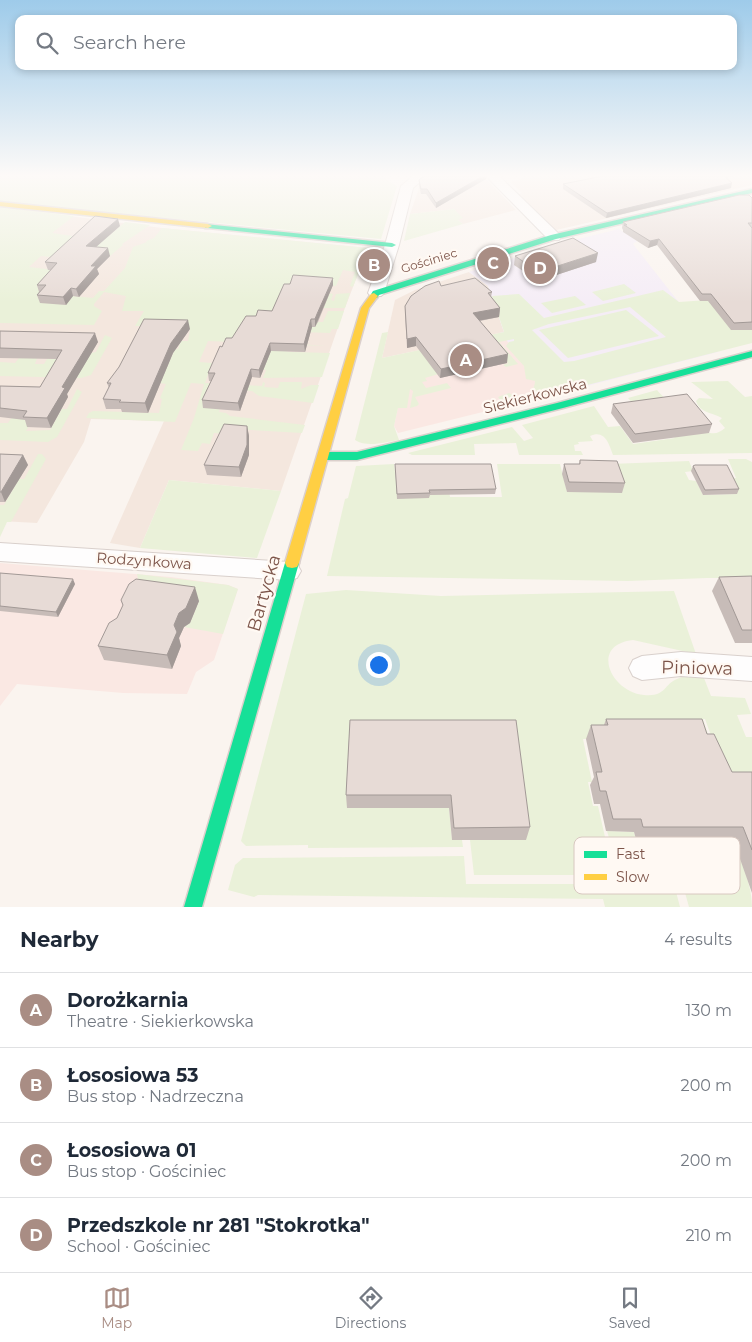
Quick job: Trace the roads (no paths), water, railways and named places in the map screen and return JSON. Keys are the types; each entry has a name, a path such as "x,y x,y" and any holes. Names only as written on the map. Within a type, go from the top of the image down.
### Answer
{"street":[{"path":"137,218 392,245"},
{"path":"376,293 399,218"},
{"path":"535,218 554,237"},
{"name":"Gościniec","path":"376,293 408,281 554,237 634,218"},
{"name":"Bartycka","path":"193,907 365,308 376,293"},
{"name":"Siekierkowska","path":"324,456 357,456 559,406 752,354"},
{"name":"Rodzynkowa","path":"0,552 289,571"},
{"name":"Piniowa","path":"642,668 681,664 752,669"}],"place":[{"name":"Łososiowa 01","path":"493,263"},
{"name":"Łososiowa 53","path":"374,265"},
{"name":"Przedszkole nr 281 \"Stokrotka\"","path":"540,268"},
{"name":"Dorożkarnia","path":"466,360"}]}
